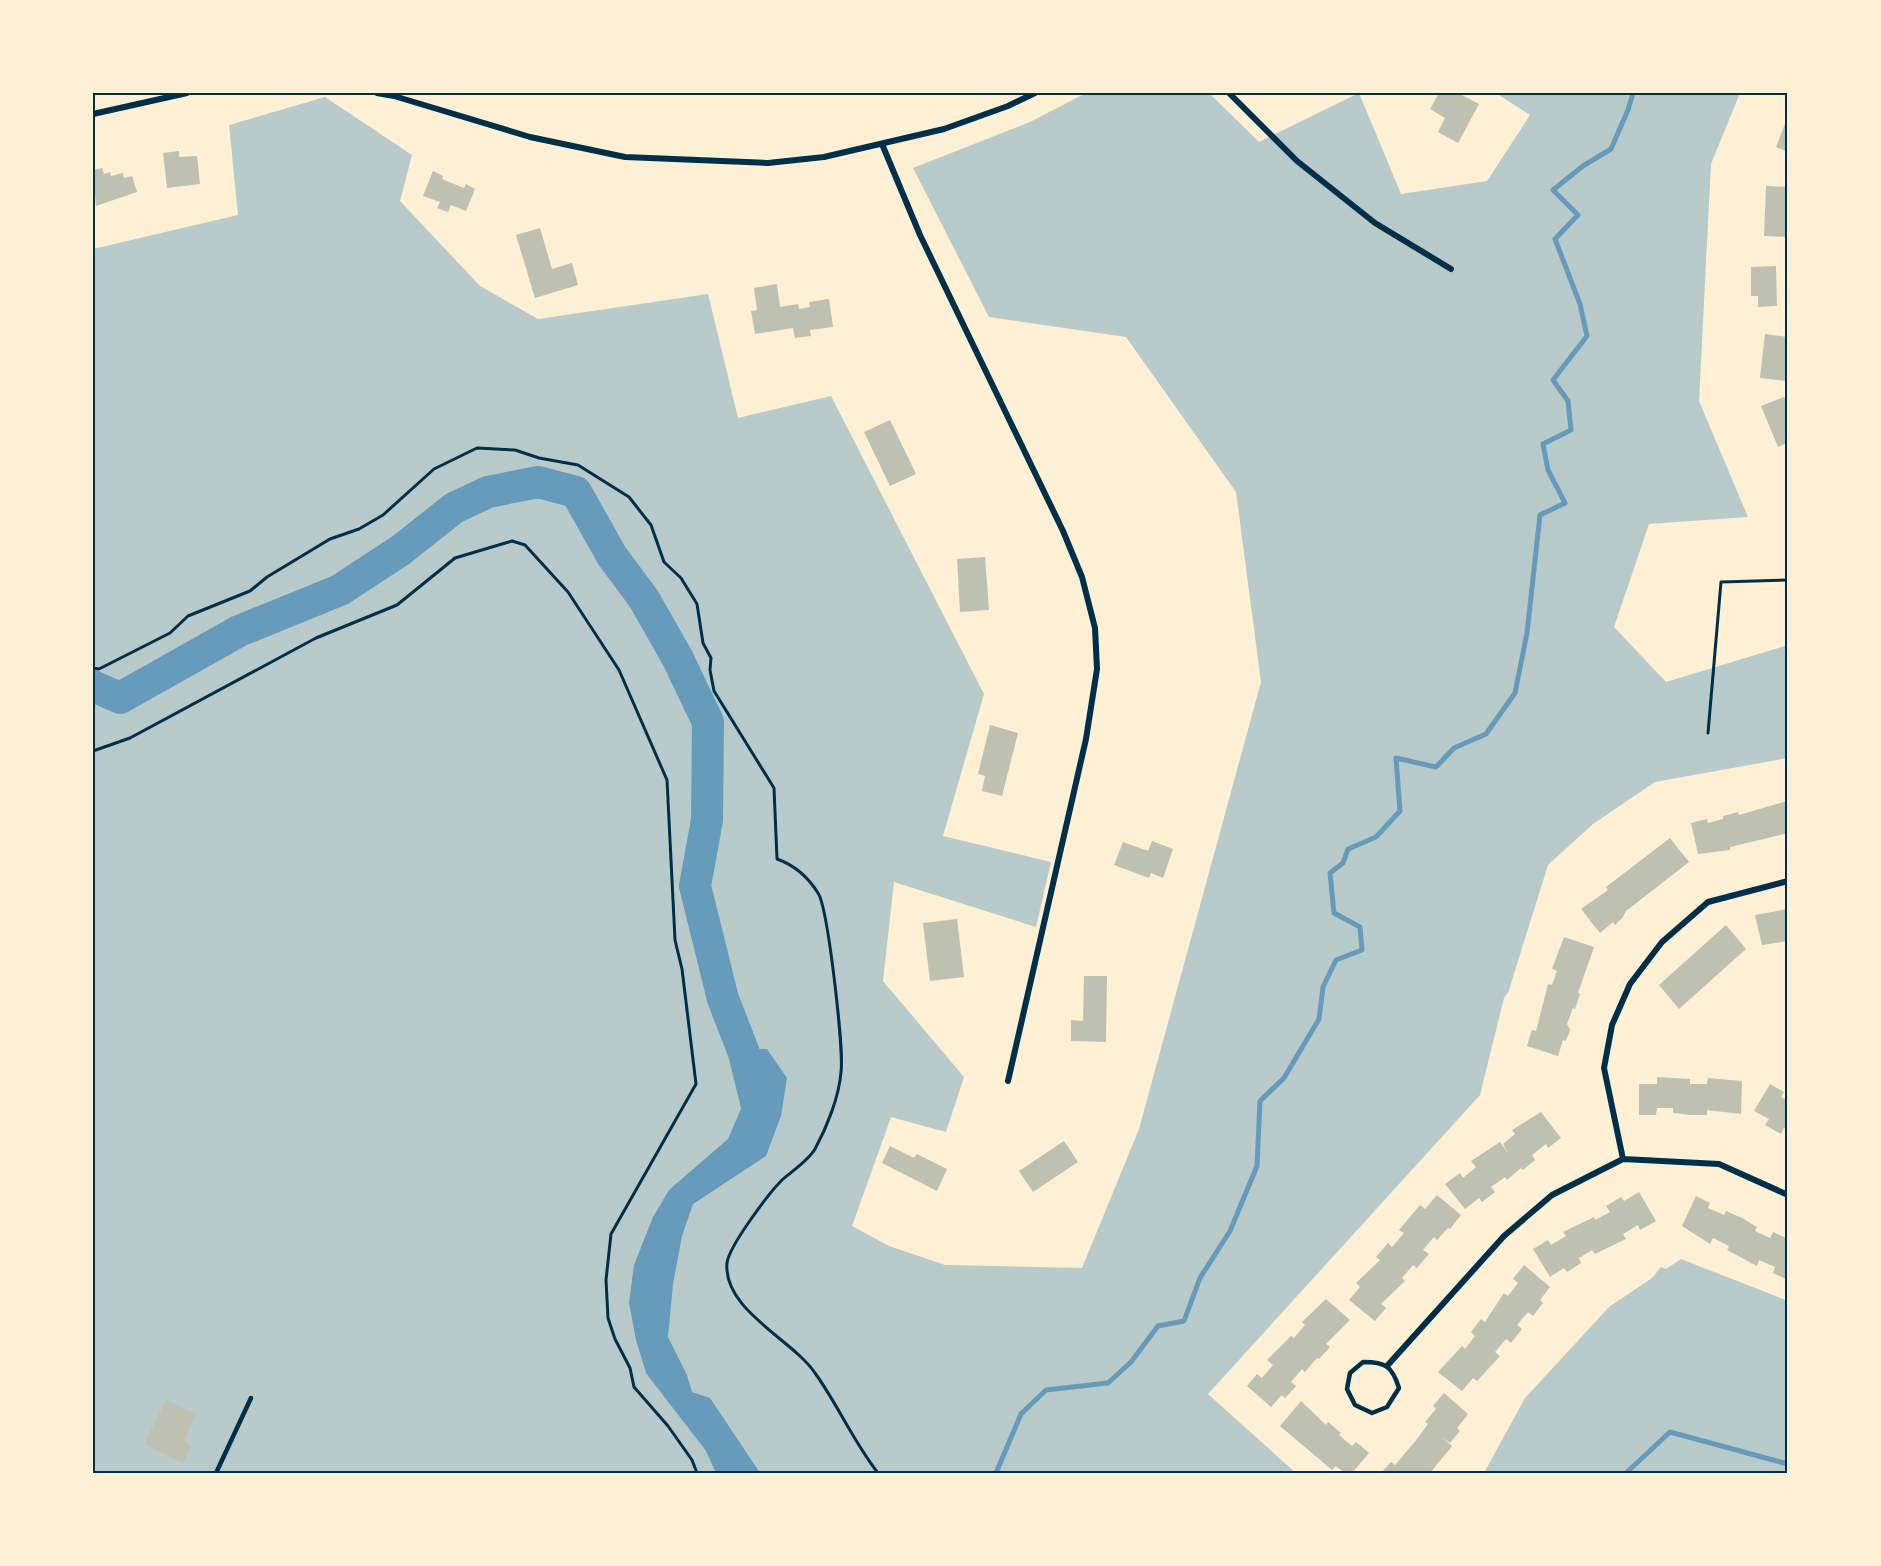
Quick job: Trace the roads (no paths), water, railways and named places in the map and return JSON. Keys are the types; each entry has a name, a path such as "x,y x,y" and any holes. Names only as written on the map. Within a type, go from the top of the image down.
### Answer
{"street":[{"path":"93,114 187,93"},
{"path":"377,93 394,96 530,137 625,157 768,163 824,157 945,129 1008,106 1035,93"},
{"path":"1229,93 1297,161 1375,223 1451,269"},
{"path":"882,144 920,235 1063,531 1082,577 1095,628 1096,669 1086,739 1008,1081"},
{"path":"1623,1159 1604,1068 1612,1025 1630,984 1662,942 1708,902 1788,881"},
{"path":"1387,1366 1504,1236 1552,1195 1623,1159 1719,1164 1788,1195"}],"lane":[{"path":"1363,1362 1380,1362 1387,1366 1395,1373 1399,1388 1387,1407 1372,1413 1355,1405 1347,1389 1350,1373 1363,1362"},
{"path":"216,1473 251,1398"}],"water":[{"path":"767,1049 787,1078 781,1116 766,1156 693,1204 682,1236 673,1284 668,1337 687,1375 692,1392 710,1398 760,1473 716,1473 706,1451 646,1373 636,1340 629,1303 634,1265 653,1217 669,1190 728,1139 741,1109 729,1050"}],"waterway":[{"path":"996,1473 1021,1414 1046,1390 1108,1383 1131,1362 1158,1326 1184,1321 1200,1278 1230,1231 1257,1166 1260,1101 1284,1078 1319,1019 1323,987 1336,960 1362,950 1360,927 1334,913 1330,873 1343,863 1348,849 1376,837 1400,811 1396,758 1436,767 1454,748 1486,734 1515,693 1527,633 1540,515 1565,503 1548,470 1543,444 1571,430 1568,401 1553,380 1587,336 1580,304 1555,239 1578,215 1553,190 1583,166 1611,149 1633,93"},
{"path":"93,686 120,698 239,631 340,590 401,550 454,508 488,492 538,482 576,492 612,556 644,599 678,659 708,722 707,820 695,886 723,999 744,1053 753,1090"},
{"path":"93,702 109,694"},
{"path":"1626,1473 1670,1432 1788,1464"}]}
